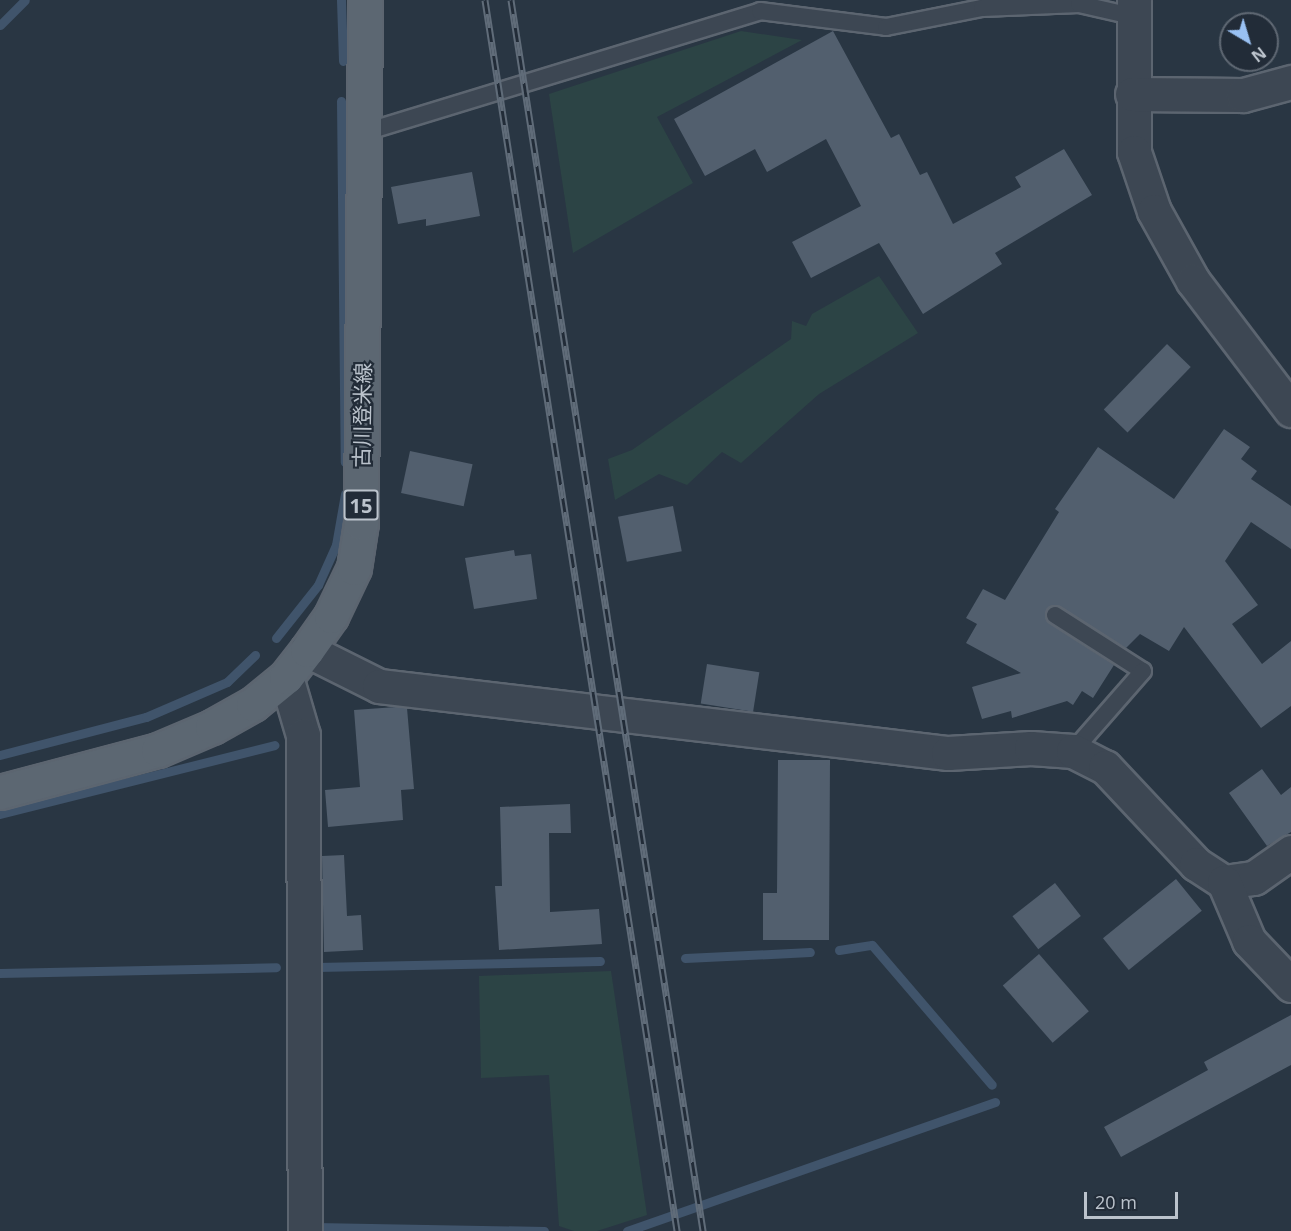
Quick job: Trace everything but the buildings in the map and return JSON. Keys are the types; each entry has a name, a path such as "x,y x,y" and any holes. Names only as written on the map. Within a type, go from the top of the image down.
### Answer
{"main road":[{"name":"古川登米線","path":"0,792 158,750 212,727 253,704 286,677 307,650 331,616 354,568 361,523 362,132 365,0"}],"street":[{"path":"1133,8 1134,152 1154,211 1193,281 1291,410"},
{"path":"1132,94 1243,95 1291,82"},
{"path":"307,650 379,686 948,753 1031,748 1073,751 1105,767 1196,864 1224,882 1249,941 1291,985"},
{"path":"286,677 303,735 305,1231"},
{"path":"1224,882 1254,878 1291,852"}],"lane":[{"path":"362,132 771,6 886,27 981,8 1078,4 1133,8"},
{"path":"1055,615 1143,671 1073,751"}],"green space":[{"path":"741,31 802,40 657,117 693,183 573,253 549,94"},
{"path":"879,276 918,333 819,394 741,463 722,452 687,485 659,474 615,500 608,459 632,450 791,339 792,321 806,326 812,314"},
{"path":"611,971 647,1215 597,1231 574,1231 559,1226 549,1075 481,1078 479,976"}],"waterway":[{"path":"0,25 25,0"},
{"path":"341,0 343,61"},
{"path":"341,101 345,462"},
{"path":"276,638 318,585 336,545 345,494"},
{"path":"0,755 146,717 227,682 255,655"},
{"path":"0,814 274,745"},
{"path":"839,950 872,945 992,1085"},
{"path":"685,958 810,952"},
{"path":"317,967 600,961"},
{"path":"0,973 276,967"},
{"path":"627,1231 995,1102"},
{"path":"315,1227 544,1231"}],"railway":[{"path":"485,0 677,1231"},
{"path":"511,0 703,1231"}]}
